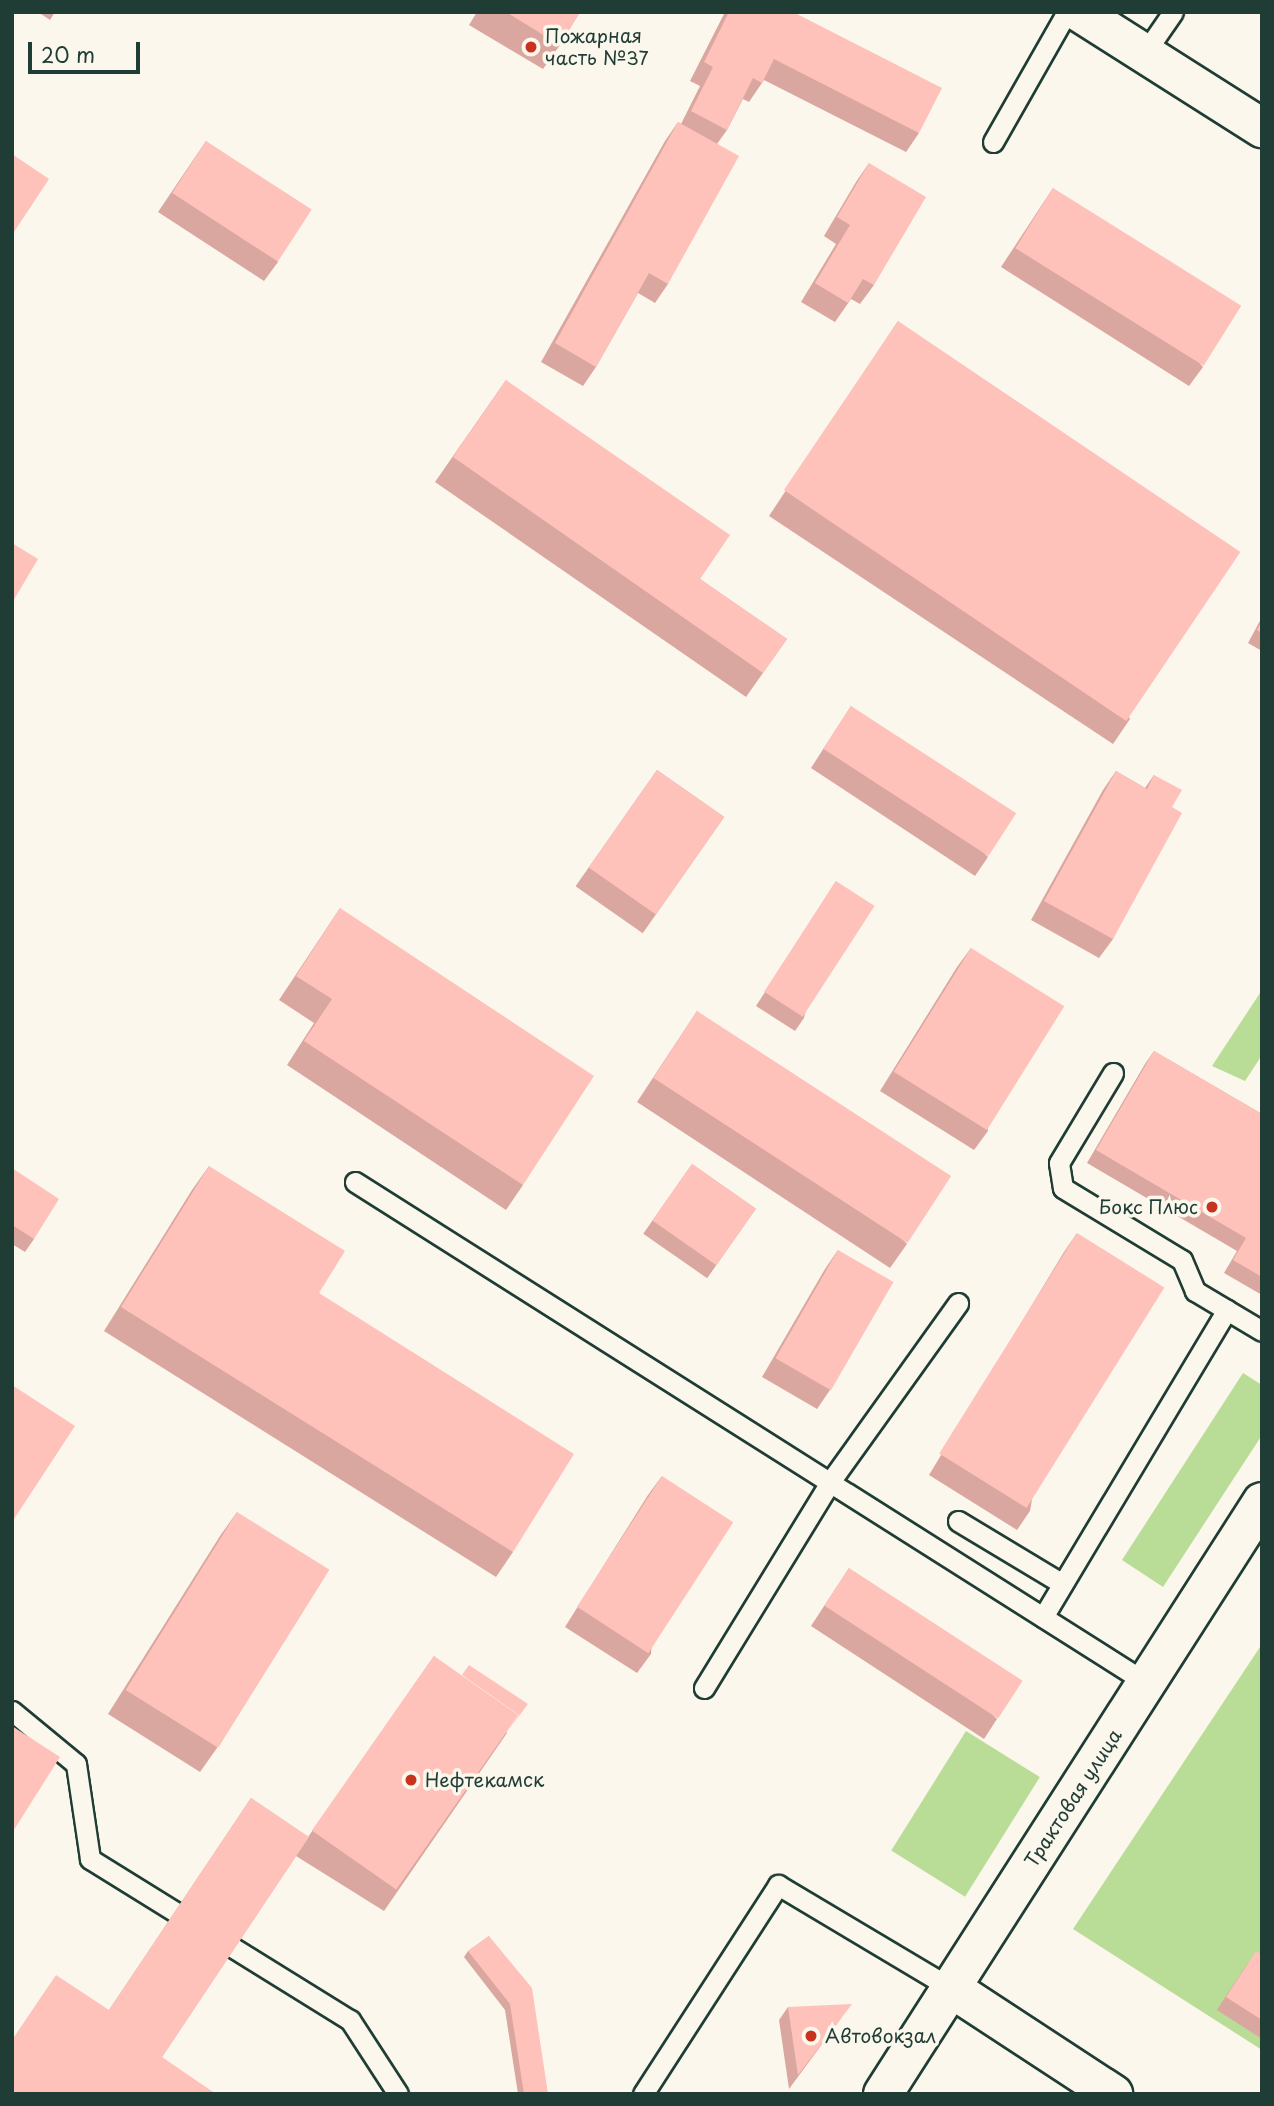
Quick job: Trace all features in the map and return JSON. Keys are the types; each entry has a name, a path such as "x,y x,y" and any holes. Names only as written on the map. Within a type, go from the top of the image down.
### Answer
{"main road":[{"path":"1079,12 1262,128"},
{"name":"Трактовая улица","path":"883,2094 1262,1502"},
{"path":"951,1988 1113,2094"}],"lane":[{"path":"993,142 1068,12"},
{"path":"1144,54 1173,12"},
{"path":"1113,1073 1059,1163 1063,1188 1182,1260 1195,1291 1262,1331"},
{"path":"355,1182 1147,1683"},
{"path":"704,1688 830,1482 958,1303"},
{"path":"1043,1617 1227,1310"},
{"path":"958,1521 1063,1584"},
{"path":"12,1711 76,1764 90,1859 350,2020 398,2094"},
{"path":"643,2094 778,1885 951,1988"}],"green space":[{"path":"1262,990 1262,1055 1245,1081 1212,1066"},
{"path":"1243,1373 1262,1385 1262,1435 1163,1587 1122,1560"},
{"path":"1262,1644 1262,2050 1073,1929"},
{"path":"966,1731 1040,1777 965,1897 891,1851"}],"building":[{"path":"506,12 580,12 560,45"},
{"path":"729,12 793,12 942,88 919,133 774,59 762,83 753,78 727,130 691,111 713,67 704,62"},
{"path":"678,122 739,156 668,284 649,273 596,367 555,343"},
{"path":"206,141 312,210 278,262 172,193"},
{"path":"12,154 49,179 12,235"},
{"path":"869,163 926,197 874,285 863,279 848,303 815,283 850,225 837,217"},
{"path":"1053,188 1241,306 1204,366 1015,248"},
{"path":"898,321 1240,552 1126,721 784,490"},
{"path":"506,380 730,535 700,579 787,639 763,673 453,457"},
{"path":"12,543 38,559 12,603"},
{"path":"851,706 1016,813 988,856 823,749"},
{"path":"657,770 724,817 656,915 589,867"},
{"path":"1116,771 1147,789 1154,775 1182,790 1172,807 1182,813 1113,939 1044,901"},
{"path":"836,881 875,906 803,1017 764,992"},
{"path":"340,908 594,1076 523,1185 304,1041 332,999 296,976"},
{"path":"971,948 1064,1006 987,1130 894,1072"},
{"path":"697,1011 951,1176 908,1243 653,1078"},
{"name":"Бокс Плюс","path":"1154,1051 1262,1114 1262,1277 1233,1260 1246,1238 1096,1150"},
{"path":"692,1164 756,1209 716,1265 652,1221"},
{"path":"209,1166 345,1251 319,1293 574,1454 513,1552 121,1307"},
{"path":"12,1168 59,1199 34,1239 12,1225"},
{"path":"1077,1233 1164,1288 1027,1508 939,1453"},
{"path":"838,1250 893,1282 831,1390 776,1358"},
{"path":"12,1385 75,1426 12,1522"},
{"path":"662,1476 733,1522 648,1653 577,1607"},
{"path":"237,1512 329,1570 218,1748 126,1690"},
{"path":"849,1568 1023,1681 998,1718 824,1606"},
{"name":"Нефтекамск","path":"434,1656 518,1715 396,1890 312,1830"},
{"path":"469,1665 528,1704 510,1728 519,1715 462,1675"},
{"path":"12,1726 60,1757 12,1833"},
{"path":"251,1798 309,1837 162,2057 216,2094 12,2094 12,2040 56,1975 109,2010"},
{"path":"489,1936 532,1988 548,2094 524,2094 510,2004 468,1951"},
{"path":"1256,1951 1262,1955 1262,2020 1226,1997"},
{"path":"852,2004 798,2075 788,2007"}],"place":[{"name":"Пожарная часть №37","path":"531,47"},
{"name":"Бокс Плюс","path":"1212,1207"},
{"name":"Нефтекамск","path":"411,1780"},
{"name":"Автовокзал","path":"811,2036"}]}
